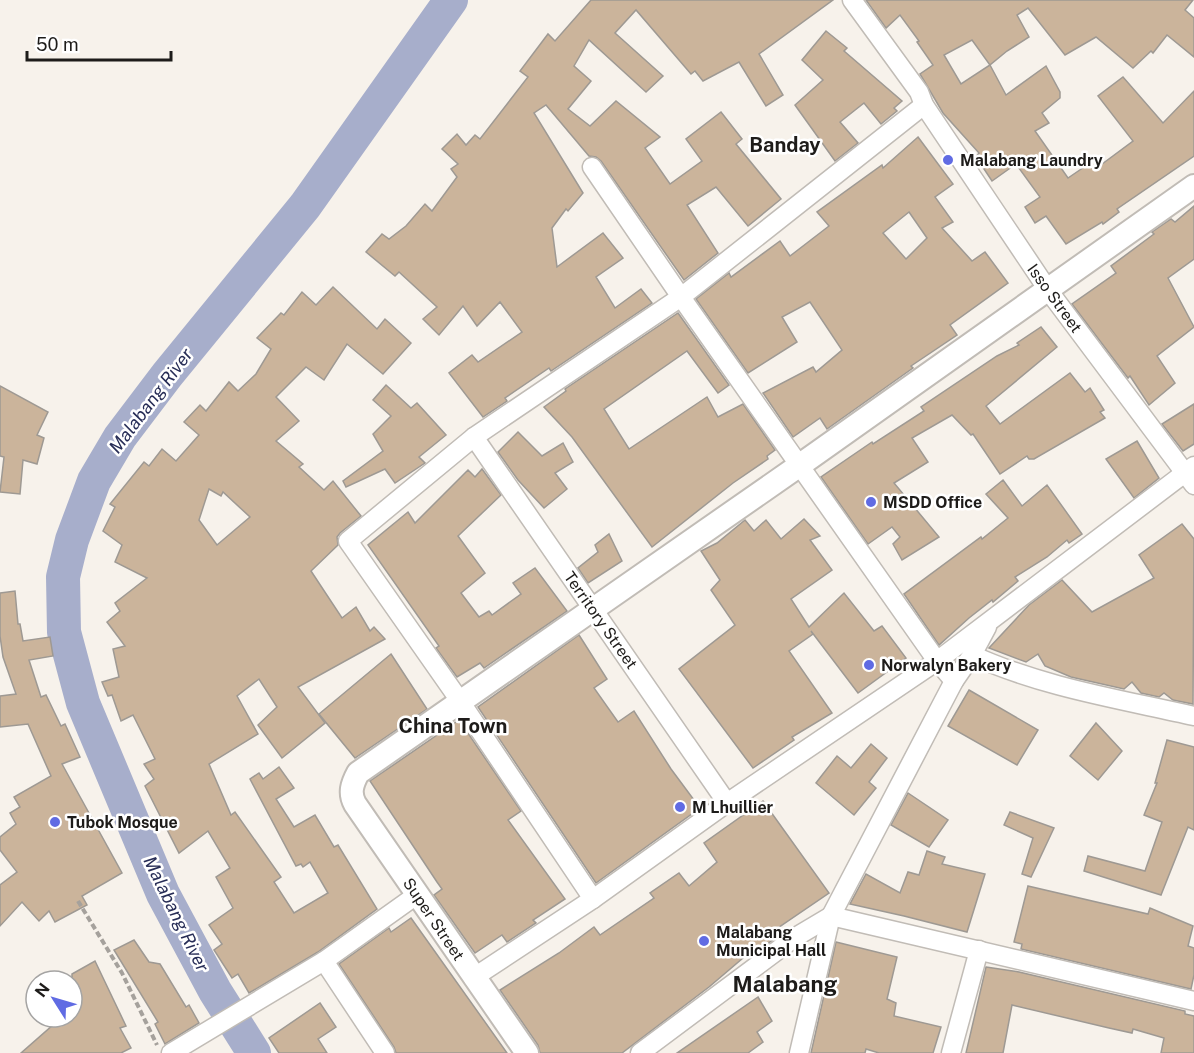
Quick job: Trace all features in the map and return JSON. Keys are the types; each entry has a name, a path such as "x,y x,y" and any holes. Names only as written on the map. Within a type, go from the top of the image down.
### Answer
{"street":[{"name":"Isso Street","path":"852,0 919,92 924,105 1048,290 1191,474"},
{"path":"593,899 460,700 348,541 474,437 681,297 924,105"},
{"path":"592,167 681,297 954,681"},
{"path":"460,700 800,465 1194,186"},
{"name":"Territory Street","path":"474,437 727,803"},
{"path":"473,978 593,899 727,803 938,661 1191,474"},
{"path":"799,1053 831,916 954,681 972,655 990,621"},
{"path":"972,655 995,666 1070,689 1194,716"},
{"name":"Super Street","path":"460,700 363,768 353,781 351,797 473,978 527,1053"},
{"path":"179,1048 324,961 418,894"},
{"path":"639,1053 794,938 831,916 1194,1001"},
{"path":"951,1053 979,950"},
{"path":"324,961 385,1053"}],"path":[{"path":"78,901 122,973 161,1053"}],"building":[{"path":"591,0 833,0 759,54 783,95 766,106 739,62 703,81 695,71 691,74 636,10 615,33 663,76 646,92 589,40 574,66 591,81 568,109 590,126 616,101 660,137 645,148 670,184 702,161 686,139 721,112 742,139 736,144 781,199 748,226 716,187 687,205 718,253 684,280 601,161 589,156 546,105 534,113 583,193 568,211 566,209 552,228 557,267 603,233 623,258 596,277 615,308 641,289 652,303 551,371 549,368 505,398 507,401 483,417 449,373 472,355 478,362 522,332 500,302 477,326 463,306 439,335 423,319 437,307 399,272 395,276 366,252 382,234 389,239 406,226 425,204 432,211 457,177 451,169 458,164 442,149 457,134 466,145 475,135 480,139 528,77 520,71 548,34 555,41"},
{"path":"866,0 1193,0 1185,10 1194,18 1194,57 1167,35 1153,53 1151,51 1133,68 1096,37 1065,55 1028,8 1017,15 1029,37 990,65 1006,95 1046,66 1060,92 1060,98 1042,113 1049,123 1035,131 1068,178 1090,163 1094,170 1133,141 1098,96 1123,77 1163,123 1194,91 1194,156 1117,209 1119,212 1103,224 1102,222 1066,244 1046,216 1035,223 1025,207 1040,197 1016,164 992,181 976,157 979,153 943,113 920,74 933,65 900,15 886,28","holes":["972,40 990,65 961,84 944,55"]},
{"path":"826,31 847,48 844,51 902,101 894,108 897,111 881,124 864,103 840,122 858,143 835,161 795,105 823,80 802,60"},
{"path":"918,137 953,184 935,197 953,222 942,228 972,261 985,252 1008,283 950,325 957,335 911,366 913,368 827,429 820,418 793,437 763,393 813,367 816,372 842,350 810,302 782,317 797,342 748,373 696,299 729,273 731,277 780,241 790,256 829,226 817,212 882,165 883,168","holes":["909,212 927,238 906,259 883,233"]},
{"path":"1194,206 1194,259 1168,278 1194,327 1157,356 1175,383 1149,405 1130,376 1128,378 1072,304 1116,273 1111,266 1154,234 1152,232 1171,219 1175,222"},
{"path":"333,287 377,329 385,319 411,343 383,374 347,344 324,380 306,367 276,397 299,421 276,441 303,464 299,467 324,490 333,481 361,516 340,533 337,537 338,545 311,571 342,618 356,607 370,631 374,627 385,639 298,687 325,723 282,758 258,725 277,707 259,679 237,696 258,734 209,764 231,815 235,812 281,877 274,882 294,913 328,893 310,862 303,867 301,864 296,866 250,779 259,773 263,779 279,767 294,788 276,799 294,827 315,815 334,847 338,845 377,909 318,952 249,993 238,974 232,978 214,950 222,944 209,925 233,908 216,877 230,868 208,831 179,853 145,786 154,779 144,764 155,759 133,715 121,721 112,695 108,696 102,682 119,677 113,649 125,646 107,622 120,611 115,603 147,578 115,562 122,545 103,531 115,507 110,504 144,462 149,466 162,449 176,461 199,435 184,422 200,405 206,411 229,382 238,391 256,374 271,349 257,338 281,313 284,315 302,292 316,305","holes":["209,489 221,496 223,492 250,517 217,545 199,520"]},
{"path":"678,313 729,385 718,393 687,351 604,409 629,449 707,397 718,417 743,404 775,450 767,456 768,459 733,483 652,547 572,437 544,407 566,391 565,389"},
{"path":"1041,327 1057,347 986,406 1000,424 1070,373 1085,392 1090,388 1104,410 1100,412 1105,418 1034,459 1029,459 1027,456 1000,474 973,434 971,435 952,415 912,438 928,462 894,483 939,537 902,560 893,544 900,537 892,527 868,544 821,477 872,442 873,444 924,411 921,407 997,356 1019,345 1017,343"},
{"path":"386,385 411,408 417,403 446,435 419,457 425,463 395,483 385,469 346,487 343,481 383,451 373,434 391,416 373,400"},
{"path":"0,386 48,412 37,435 44,438 37,464 23,460 20,494 0,492 4,457 0,456"},
{"path":"1194,404 1194,444 1183,451 1162,424"},
{"path":"518,432 542,456 563,443 573,462 555,473 567,489 544,508 518,480 498,452"},
{"path":"1137,441 1159,478 1134,498 1106,459"},
{"path":"482,469 501,495 458,536 485,573 461,593 479,617 489,611 492,615 521,594 513,583 535,568 567,611 484,668 480,663 457,677 436,648 439,646 368,545 408,512 415,523 468,470 475,477"},
{"path":"1003,480 1022,506 1047,485 1082,534 1069,543 1067,540 1047,557 1015,577 1018,581 969,618 939,645 904,594 1008,518 986,494"},
{"path":"804,519 820,536 810,540 832,570 791,599 809,627 844,593 874,631 882,626 906,658 858,693 811,631 813,634 789,651 832,713 792,737 794,740 753,768 679,669 735,625 711,590 720,580 701,551 717,543 745,520 754,531 766,520 781,539"},
{"path":"1182,524 1194,539 1193,704 1173,700 1164,693 1159,697 1141,693 1132,682 1124,689 1071,677 1045,666 1038,654 1026,662 989,648 1029,605 1062,580 1092,612 1154,578 1139,555"},
{"path":"609,534 622,561 588,583 578,568 598,552 595,545"},
{"path":"15,591 18,624 20,624 23,641 50,637 53,656 29,660 41,697 46,695 61,726 65,724 80,757 62,764 122,873 82,896 87,905 55,922 49,911 39,921 22,902 0,926 0,885 17,872 0,850 0,837 16,824 10,813 20,807 14,797 51,776 28,724 0,727 0,696 16,694 3,657 0,636 0,593"},
{"path":"579,635 607,679 594,688 618,722 634,711 671,769 700,808 596,883 478,707"},
{"path":"391,654 427,709 355,758 319,714"},
{"path":"969,690 1038,730 1017,765 948,726"},
{"path":"459,720 521,811 508,820 565,899 533,920 536,923 507,942 502,935 475,953 434,895 442,889 370,781"},
{"path":"1096,723 1122,751 1098,780 1070,756"},
{"path":"1167,740 1194,747 1194,830 1188,827 1161,895 1084,871 1088,856 1145,871 1162,822 1144,815 1157,783 1155,783"},
{"path":"871,744 887,758 869,782 876,788 854,815 816,783 837,756 851,768"},
{"path":"908,793 948,820 929,847 891,825"},
{"path":"763,801 829,893 775,930 779,935 758,951 756,947 709,987 622,1053 540,1053 538,1045 500,990 559,953 594,927 600,935 654,898 650,893 679,873 689,886 717,862 704,843"},
{"path":"1010,812 1054,828 1031,877 1022,874 1033,838 1004,825"},
{"path":"927,851 945,857 942,864 985,874 967,932 850,904 866,874 900,893 908,872 919,875"},
{"path":"1028,886 1148,914 1150,908 1193,926 1188,946 1194,948 1194,975 1191,989 1021,949 1022,944 1014,942"},
{"path":"411,918 507,1053 396,1053 339,964 389,928 391,932"},
{"path":"134,940 149,962 160,964 186,1007 189,1005 199,1023 165,1044 155,1024 158,1022 114,950"},
{"path":"836,942 897,957 887,999 896,1003 894,1016 941,1027 933,1053 879,1053 866,1049 865,1053 811,1053"},
{"path":"95,961 126,1026 120,1028 131,1048 121,1053 21,1053 48,1029 84,1029 84,969 81,969"},
{"path":"986,967 1019,972 1185,1011 1185,1014 1194,1016 1194,1053 1161,1053 1164,1038 1133,1029 1132,1033 1012,1005 1003,1053 966,1053"},
{"path":"758,997 772,1021 757,1032 763,1042 748,1053 677,1053"},
{"path":"320,1003 336,1027 318,1039 327,1053 279,1053 269,1038"}],"waterway":[{"name":"Malabang River","path":"254,1053 215,991 163,894 83,703 64,632 63,577 72,540 94,481 120,437 167,375 305,206 451,0"}],"place":[{"name":"Malabang Laundry","path":"948,160"},
{"name":"MSDD Office","path":"871,502"},
{"name":"Norwalyn Bakery","path":"869,665"},
{"name":"M Lhuillier","path":"680,807"},
{"name":"Tubok Mosque","path":"55,822"},
{"name":"Malabang Municipal Hall","path":"704,941"}],"district":[{"name":"Banday","path":"785,145"},
{"name":"China Town","path":"453,726"},
{"name":"Malabang","path":"785,984"}]}
